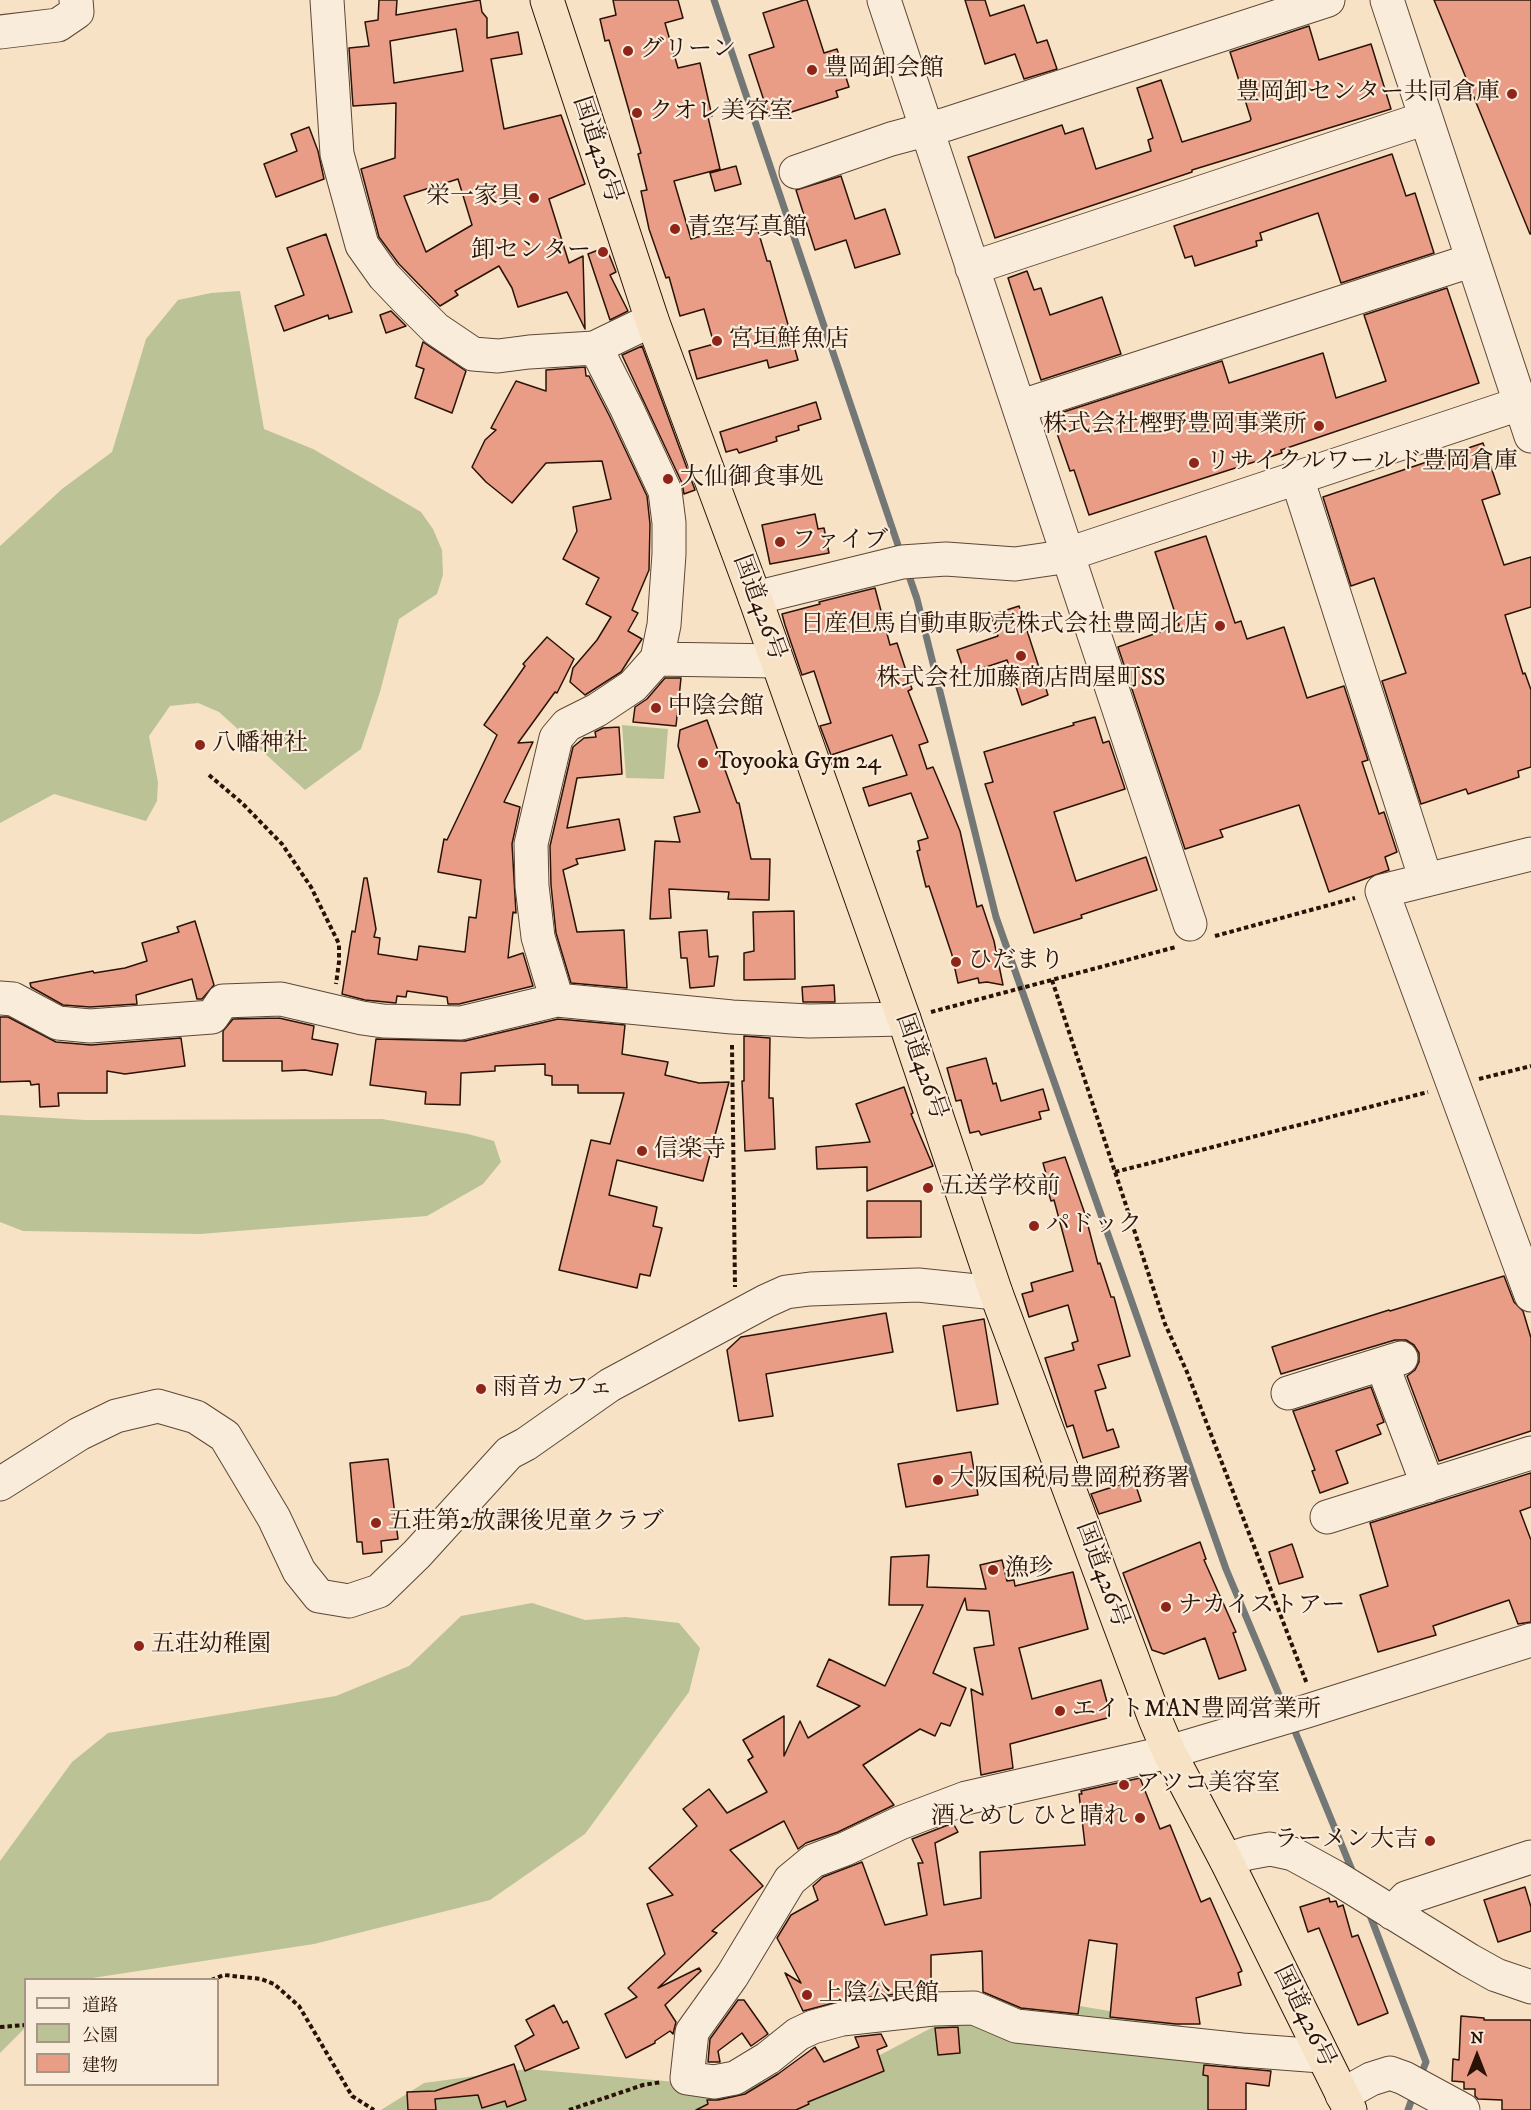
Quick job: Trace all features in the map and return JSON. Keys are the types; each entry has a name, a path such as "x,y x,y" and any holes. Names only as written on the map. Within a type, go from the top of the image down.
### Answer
{"highway":[{"name":"国道426号","path":"547,0 652,320 755,598 904,1019 996,1293 1155,1719 1169,1752 1226,1860 1321,2056 1346,2102"}],"street":[{"path":"0,32 58,25 77,12 76,0"},
{"path":"327,0 337,154 362,245 384,276 436,328 473,354 498,356 594,348 652,320"},
{"path":"884,0 1190,924"},
{"path":"796,172 891,139 927,130 1328,0"},
{"path":"1387,0 1473,260 1526,402 1531,436"},
{"path":"972,268 1426,118"},
{"path":"1019,407 1473,260"},
{"path":"557,1000 538,937 532,886 531,844 556,738 567,725 597,710 633,686 657,659 664,625 669,554 669,523 665,491 627,409 594,348"},
{"path":"755,598 902,562 946,559 1015,564 1036,562 1067,554 1526,402"},
{"path":"1297,478 1426,880"},
{"path":"657,659 777,661"},
{"path":"1531,854 1382,891 1531,1295"},
{"path":"0,998 14,999 58,1023 90,1026 212,1017 224,1001 280,999 383,1021 461,1023 557,1000 732,1017 809,1021 904,1019"},
{"path":"0,1484 79,1434 116,1416 158,1406 196,1417 225,1436 274,1518 299,1571 320,1596 349,1601 379,1591 417,1554 509,1453 526,1444 610,1385 766,1300 786,1292 810,1289 918,1285 996,1293"},
{"path":"1288,1393 1392,1361 1428,1486"},
{"path":"1327,1517 1531,1454"},
{"path":"1321,2056 1231,2049 1016,2026 974,2008 933,2009 842,2019 813,2027 798,2034 768,2058 735,2078 714,2082 687,2078 692,2032 732,1976 790,1880 813,1861 845,1849 900,1823 966,1798 1169,1752 1531,1640"},
{"path":"1226,1860 1259,1850 1280,1850 1307,1860 1469,1960 1496,1974 1531,1987"},
{"path":"1388,1910 1406,1898 1531,1857"},
{"path":"1346,2102 1386,2073 1416,2084 1463,2110"}],"path":[{"path":"209,774 242,803 282,844 311,887 339,944 339,962 332,1011"},
{"path":"904,1019 1050,981 1165,1324 1186,1372 1300,1712"},
{"path":"732,1017 735,1289"},
{"path":"1115,1172 1531,1066"},
{"path":"216,1978 224,1975 261,1979 274,1984 299,2006 352,2096 374,2110"},
{"path":"0,2027 24,2025"},
{"path":"569,2110 643,2085 687,2078"}],"green space":[{"path":"240,291 264,429 313,449 421,512 433,529 442,550 443,575 437,594 399,619 380,692 361,749 305,790 219,712 198,703 170,706 149,736 158,782 157,801 146,821 54,794 0,823 0,546 62,489 112,452 146,339 178,300 211,293"},
{"path":"622,725 668,729 664,779 626,778"},
{"path":"0,1115 86,1120 382,1119 468,1134 494,1141 501,1162 483,1184 427,1216 200,1234 23,1231 0,1222"},
{"path":"532,1603 585,1620 626,1617 679,1623 700,1648 689,1692 585,1834 490,1900 314,1944 93,1978 24,1978 24,2029 0,2053 0,1861 72,1762 108,1733 336,1696 409,1666 461,1616"},
{"path":"1010,1994 1179,2023 1230,2089 1232,2110 381,2110 424,2083 527,2069 688,2083 827,2083 952,2017"}],"building":[{"path":"379,0 397,0 396,15 480,0 482,12 487,18 487,38 518,32 522,54 491,59 504,129 561,115 585,184 549,199 569,263 583,256 585,329 567,292 518,307 512,288 499,266 455,291 458,295 440,306 399,264 379,237 361,169 395,158 396,103 353,106 349,48 369,46 365,22 378,20","holes":["456,29 463,71 394,83 390,41","458,179 472,225 426,252 404,196"]},
{"path":"613,0 678,0 683,18 665,23 678,68 700,63 712,116 708,117 720,169 674,181 691,239 756,224 767,261 770,261 798,360 769,368 767,360 697,379 689,351 714,344 704,309 680,316 669,277 666,278 649,229 641,191 647,190 638,154 641,153 609,40 605,41 600,19 616,15"},
{"name":"豊岡卸会館","path":"807,0 824,53 837,49 849,87 836,91 838,97 770,119 749,55 774,47 763,13"},
{"path":"965,0 985,0 990,16 1024,5 1037,43 1047,40 1057,69 1024,79 1015,54 985,64"},
{"name":"豊岡卸センター共同倉庫","path":"1434,0 1531,0 1531,234 1530,234"},
{"path":"1309,26 1319,60 1371,44 1391,109 1192,170 1192,172 995,238 968,157 1062,125 1065,134 1083,128 1096,169 1151,151 1148,140 1153,138 1137,88 1161,80 1182,142 1250,121 1230,52"},
{"path":"309,127 318,151 324,179 276,197 264,164 297,151 291,134"},
{"path":"1392,154 1406,196 1415,193 1434,253 1341,283 1318,213 1260,233 1262,240 1256,241 1257,246 1195,266 1192,256 1185,258 1174,226"},
{"path":"736,166 741,184 715,191 710,173"},
{"path":"841,176 855,219 885,209 900,254 855,268 846,240 815,250 796,190"},
{"path":"326,234 352,312 329,319 328,315 284,331 275,306 304,295 287,248"},
{"path":"606,247 616,272 610,275 628,311 610,320 588,254"},
{"path":"1027,271 1034,290 1041,288 1050,315 1102,297 1121,354 1041,380 1008,278"},
{"path":"1447,288 1479,383 1281,450 1282,453 1089,515 1074,470 1070,471 1051,416 1222,361 1229,383 1323,353 1336,398 1386,381 1364,315"},
{"path":"391,311 406,326 386,333 380,315"},
{"path":"423,342 466,371 452,413 415,398 424,369 416,366"},
{"path":"642,346 695,490 684,494 682,483 622,355"},
{"path":"585,367 586,376 589,376 610,417 647,496 650,524 649,570 632,610 638,613 628,631 642,639 621,672 585,695 570,682 573,668 597,640 611,617 586,604 599,578 563,559 577,531 573,507 611,499 602,461 546,463 512,503 472,467 485,440 496,430 491,428 516,381 546,391 546,370"},
{"path":"816,402 821,419 798,426 799,430 776,437 777,441 739,453 737,449 726,452 720,432"},
{"path":"1483,443 1500,494 1482,500 1504,565 1531,557 1531,607 1505,615 1523,674 1525,673 1531,690 1531,767 1518,771 1519,777 1468,794 1466,789 1421,804 1382,681 1406,673 1374,578 1351,586 1323,497"},
{"path":"815,514 818,529 824,528 829,553 770,564 762,525"},
{"path":"1206,536 1235,623 1241,621 1247,639 1284,627 1307,698 1344,686 1368,760 1362,762 1379,814 1384,812 1397,852 1385,857 1389,870 1329,892 1299,805 1220,830 1223,837 1185,849 1118,647 1179,625 1155,552"},
{"path":"875,588 890,645 897,643 912,689 908,691 928,742 919,745 927,769 933,767 960,831 977,907 982,905 994,941 1003,985 979,983 978,978 958,983 952,955 929,886 926,887 917,851 920,850 918,841 928,838 911,793 869,806 863,788 907,775 892,735 831,755 820,726 831,723 814,671 802,675 785,625 782,614"},
{"path":"1019,606 1048,695 1022,705 1007,660 965,674 957,650 998,636 991,615"},
{"path":"547,637 574,659 557,693 555,692 518,743 533,742 504,802 520,807 512,844 516,913 513,912 508,958 523,953 533,986 459,1004 448,1004 447,997 407,991 406,997 397,996 396,1003 365,1000 342,994 352,931 355,932 364,878 367,878 376,929 374,937 380,938 378,954 417,960 419,946 465,952 469,917 476,918 481,880 438,872 444,839 447,840 497,735 484,725 525,666 523,664"},
{"name":"中陰会館","path":"665,678 681,678 676,726 633,722 635,707 647,699"},
{"path":"1095,717 1103,743 1109,741 1125,789 1054,812 1076,881 1146,857 1157,890 1034,933 985,784 993,782 984,752"},
{"path":"707,720 737,803 739,803 751,859 770,859 769,900 728,899 729,892 669,889 671,918 650,919 655,841 680,842 674,817 700,812 678,746 680,730"},
{"path":"619,727 622,774 577,778 567,828 619,819 625,850 576,859 578,864 563,870 577,932 624,930 627,988 571,983 556,933 551,885 550,846 573,747 584,738 596,737 595,732 603,728"},
{"path":"794,911 795,979 744,980 744,953 754,951 753,912"},
{"path":"195,921 214,985 202,999 197,999 192,979 136,995 137,1004 90,1007 63,1005 31,987 30,983 93,971 94,973 125,968 147,961 142,943 179,932 177,927"},
{"path":"707,930 709,957 718,956 714,986 690,988 687,958 681,958 679,932"},
{"path":"834,985 835,1002 803,1002 802,987"},
{"path":"0,1017 8,1017 56,1042 91,1045 181,1038 185,1066 125,1074 107,1071 107,1093 58,1093 59,1106 40,1107 39,1084 31,1085 30,1081 0,1082"},
{"path":"279,1018 314,1026 312,1039 338,1044 332,1075 305,1070 282,1071 282,1061 223,1061 223,1031 233,1019"},
{"path":"558,1019 625,1025 622,1054 668,1062 665,1075 699,1083 729,1082 703,1181 617,1160 609,1195 657,1207 653,1226 662,1228 650,1276 640,1274 637,1288 559,1270 591,1140 610,1144 624,1093 578,1093 578,1085 552,1085 552,1076 545,1075 545,1064 495,1066 495,1071 461,1073 460,1105 425,1104 426,1092 370,1085 376,1039 465,1041"},
{"path":"744,1036 770,1038 769,1098 773,1098 775,1149 745,1151 742,1081 744,1081"},
{"path":"986,1058 993,1084 996,1083 1001,1101 1043,1089 1049,1110 1039,1112 1041,1119 981,1135 979,1131 970,1133 961,1100 956,1101 947,1068"},
{"path":"904,1087 913,1113 911,1114 933,1166 867,1191 867,1167 817,1169 816,1147 870,1142 856,1104"},
{"path":"1065,1157 1085,1214 1098,1264 1100,1263 1111,1297 1114,1297 1130,1356 1098,1365 1106,1388 1095,1391 1107,1431 1113,1429 1119,1447 1083,1458 1073,1425 1067,1427 1045,1358 1074,1350 1072,1343 1078,1341 1068,1305 1029,1317 1022,1294 1033,1291 1031,1283 1073,1271 1054,1200 1051,1201 1045,1181 1048,1181 1043,1163"},
{"path":"867,1201 921,1201 921,1237 867,1238"},
{"path":"1504,1276 1514,1302 1523,1311 1531,1338 1531,1431 1439,1461 1407,1376 1415,1370 1419,1362 1419,1353 1414,1345 1406,1340 1395,1340 1281,1374 1272,1347"},
{"path":"886,1313 893,1352 766,1374 773,1416 739,1421 727,1350 741,1337"},
{"path":"984,1319 998,1404 957,1411 943,1326"},
{"path":"1371,1387 1384,1422 1377,1425 1381,1434 1336,1451 1348,1483 1320,1493 1312,1471 1315,1470 1293,1411"},
{"path":"971,1452 978,1495 906,1507 898,1464"},
{"name":"五荘第2放課後児童クラブ","path":"388,1459 398,1539 381,1541 382,1552 363,1554 362,1542 357,1542 350,1463"},
{"path":"1531,1473 1531,1507 1520,1511 1531,1540 1531,1622 1518,1624 1509,1600 1433,1626 1436,1635 1378,1652 1360,1595 1388,1586 1370,1523"},
{"path":"1134,1480 1141,1501 1099,1514 1091,1494"},
{"path":"1200,1542 1206,1559 1204,1560 1236,1632 1233,1633 1246,1670 1219,1679 1205,1638 1164,1654 1152,1650 1123,1573"},
{"path":"1292,1544 1303,1577 1279,1584 1269,1552"},
{"path":"929,1555 927,1587 986,1589 980,1565 1002,1560 1007,1581 1014,1580 1015,1586 1073,1572 1088,1629 1019,1648 1032,1699 1101,1680 1111,1717 1010,1744 1013,1768 981,1775 971,1689 983,1695 974,1648 994,1645 989,1611 967,1610 965,1598 933,1673 966,1688 950,1726 941,1723 935,1736 920,1729 863,1765 894,1805 838,1832 806,1843 798,1849 784,1821 730,1850 763,1886 712,1931 717,1933 658,1988 699,1968 701,1971 665,2005 676,2022 673,2034 670,2031 655,2043 626,2058 605,2014 637,1997 628,1988 665,1954 647,1904 673,1895 649,1868 697,1826 683,1809 709,1789 727,1813 767,1792 748,1760 753,1757 743,1740 784,1716 784,1756 800,1721 808,1738 860,1706 817,1686 829,1659 885,1686 923,1605 889,1605 891,1557"},
{"path":"1140,1778 1160,1829 1170,1825 1201,1902 1210,1898 1242,1971 1238,1973 1241,1985 1196,1998 1200,2024 1176,2024 1110,2017 1117,1944 1089,1940 1078,2014 1021,2008 983,1992 982,1951 931,1955 931,1990 873,1997 855,1997 855,1995 845,2000 803,2011 785,1973 801,1983 777,1938 791,1915 818,1900 813,1886 823,1877 862,1862 885,1925 927,1915 918,1863 923,1863 912,1839 953,1823 958,1832 935,1843 944,1905 981,1898 980,1852 1085,1845 1079,1794 1082,1794 1081,1791"},
{"path":"1525,1887 1531,1907 1531,1931 1498,1942 1484,1900"},
{"path":"1329,1898 1330,1902 1336,1901 1338,1907 1343,1905 1352,1937 1358,1935 1388,2013 1358,2025 1319,1928 1308,1932 1300,1907"},
{"path":"738,2000 744,2000 768,2034 751,2046 742,2033 718,2051 720,2062 708,2062 710,2039"},
{"path":"554,2005 563,2023 567,2021 579,2048 525,2071 515,2046 534,2035 526,2020"},
{"path":"1461,2016 1484,2018 1484,2020 1531,2020 1531,2110 1502,2110 1502,2100 1478,2099 1475,2096 1475,2089 1464,2089 1464,2082 1452,2081 1453,2059 1459,2060"},
{"path":"958,2027 960,2053 938,2055 935,2028"},
{"path":"881,2034 887,2046 877,2050 884,2071 808,2102 809,2104 796,2110 696,2110 708,2104 707,2100 745,2094 815,2047 824,2062 859,2047 855,2037"},
{"path":"514,2064 526,2100 507,2107 505,2101 482,2108 478,2095 435,2099 436,2110 408,2110 407,2092 435,2091"},
{"path":"1204,2065 1271,2071 1269,2086 1246,2083 1246,2110 1208,2110 1208,2076 1203,2075"}],"waterway":[{"path":"714,0 901,554"},
{"path":"907,570 917,599 996,917 1226,1569 1285,1709"},
{"path":"1292,1724 1354,1875"},
{"path":"1368,1910 1426,2062 1420,2077"},
{"path":"1408,2110 1414,2093"}],"place":[{"name":"グリーン","path":"628,51"},
{"name":"豊岡卸会館","path":"812,70"},
{"name":"豊岡卸センター共同倉庫","path":"1512,94"},
{"name":"クオレ美容室","path":"637,113"},
{"name":"栄一家具","path":"534,198"},
{"name":"青空写真館","path":"675,229"},
{"name":"卸センター","path":"603,252"},
{"name":"宮垣鮮魚店","path":"717,341"},
{"name":"株式会社樫野豊岡事業所","path":"1319,426"},
{"name":"リサイクルワールド豊岡倉庫","path":"1194,463"},
{"name":"大仙御食事処","path":"668,479"},
{"name":"ファイブ","path":"780,542"},
{"name":"日産但馬自動車販売株式会社豊岡北店","path":"1220,626"},
{"name":"株式会社加藤商店問屋町SS","path":"1021,656"},
{"name":"中陰会館","path":"656,708"},
{"name":"八幡神社","path":"200,745"},
{"name":"Toyooka Gym 24","path":"703,763"},
{"name":"ひだまり","path":"956,962"},
{"name":"信楽寺","path":"642,1151"},
{"name":"五送学校前","path":"928,1188"},
{"name":"パドック","path":"1034,1226"},
{"name":"雨音カフェ","path":"481,1389"},
{"name":"大阪国税局豊岡税務署","path":"938,1480"},
{"name":"五荘第2放課後児童クラブ","path":"376,1523"},
{"name":"漁珍","path":"993,1570"},
{"name":"ナカイストアー","path":"1166,1607"},
{"name":"五荘幼稚園","path":"139,1646"},
{"name":"エイトMAN豊岡営業所","path":"1060,1711"},
{"name":"アツコ美容室","path":"1124,1785"},
{"name":"酒とめし ひと晴れ","path":"1140,1818"},
{"name":"ラーメン大吉","path":"1430,1841"},
{"name":"上陰公民館","path":"807,1995"}]}
